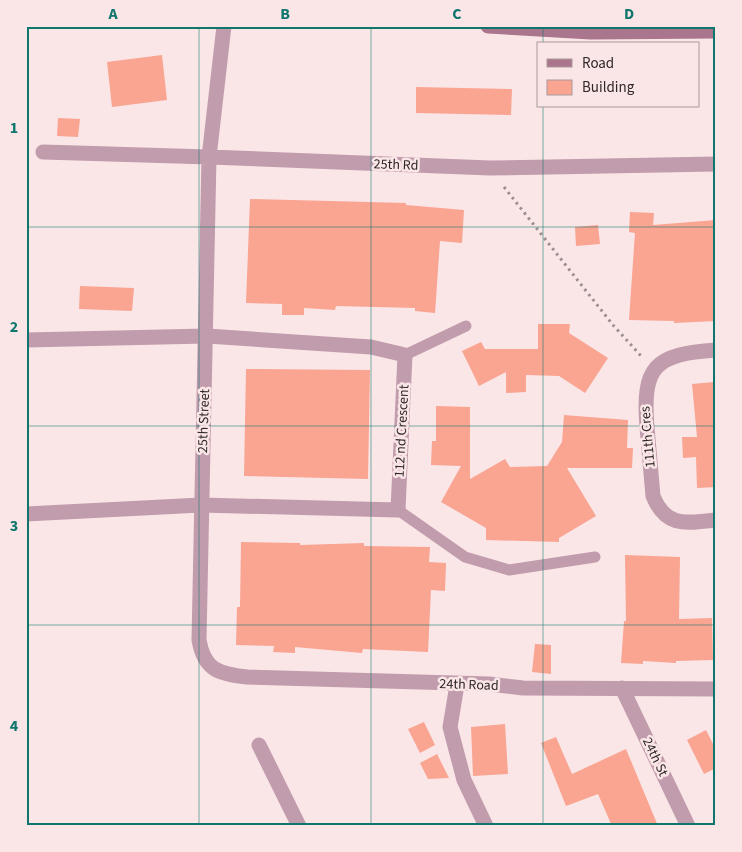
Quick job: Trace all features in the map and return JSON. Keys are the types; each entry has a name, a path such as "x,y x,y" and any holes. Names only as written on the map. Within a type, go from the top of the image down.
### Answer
{"street":[{"path":"209,157 224,26"},
{"path":"488,26 591,32 716,31"},
{"name":"25th Rd","path":"43,152 490,168 716,164"},
{"name":"25th Street","path":"209,157 199,640 205,659 211,667 223,675"},
{"path":"26,340 206,336 371,347 405,355"},
{"path":"654,370 676,355 716,350"},
{"name":"112 nd Crescent","path":"398,510 405,355"},
{"name":"111th Cres","path":"654,370 648,380 644,398 656,502 663,516 673,521 716,520"},
{"path":"26,514 201,505 398,510"},
{"name":"24th Road","path":"223,675 457,685 489,684 523,688 716,688"},
{"path":"457,685 450,727 464,780 486,826"},
{"name":"24th St","path":"622,688 688,826"},
{"path":"259,744 299,826"}],"lane":[{"path":"405,355 466,326"},
{"path":"398,510 465,557 509,570 595,557"}],"path":[{"path":"490,168 613,325 654,370"}],"building":[{"path":"162,55 167,100 112,107 107,62"},
{"path":"416,87 512,89 511,115 416,113"},
{"path":"58,118 80,119 78,137 57,136"},
{"path":"250,199 406,203 406,205 464,210 462,243 440,241 435,313 415,311 415,308 336,306 335,310 304,308 304,315 282,315 282,304 246,303"},
{"path":"630,212 654,213 653,225 716,220 716,321 674,323 674,321 629,320 635,233 629,232"},
{"path":"598,225 600,244 576,246 575,227"},
{"path":"80,286 134,288 132,311 79,309"},
{"path":"538,324 570,324 569,333 608,358 585,393 559,376 526,375 526,392 506,393 506,372 479,386 462,351 481,342 485,349 538,349"},
{"path":"246,369 370,370 368,479 244,476"},
{"path":"714,382 716,487 697,488 696,457 683,458 682,437 697,437 692,384"},
{"path":"436,406 470,407 470,479 505,459 510,467 547,466 562,442 564,415 628,420 627,448 633,448 632,468 567,468 596,516 559,538 559,542 486,540 486,528 441,502 461,466 431,465 432,441 436,441"},
{"path":"241,542 300,543 300,545 364,543 364,546 430,547 429,562 446,563 445,591 431,590 428,652 363,649 362,653 295,647 295,653 273,652 274,646 236,645 237,607 240,607"},
{"path":"625,555 680,557 679,619 712,618 713,660 676,661 676,663 643,661 643,664 621,663 624,621 626,621"},
{"path":"535,644 551,645 551,674 532,672"},
{"path":"424,722 435,745 420,753 408,729"},
{"path":"505,724 508,774 473,776 471,727"},
{"path":"706,730 716,750 716,768 704,774 687,740"},
{"path":"556,737 572,774 626,749 658,826 612,826 598,794 566,806 541,743"},
{"path":"437,754 449,778 428,779 420,763"}]}
